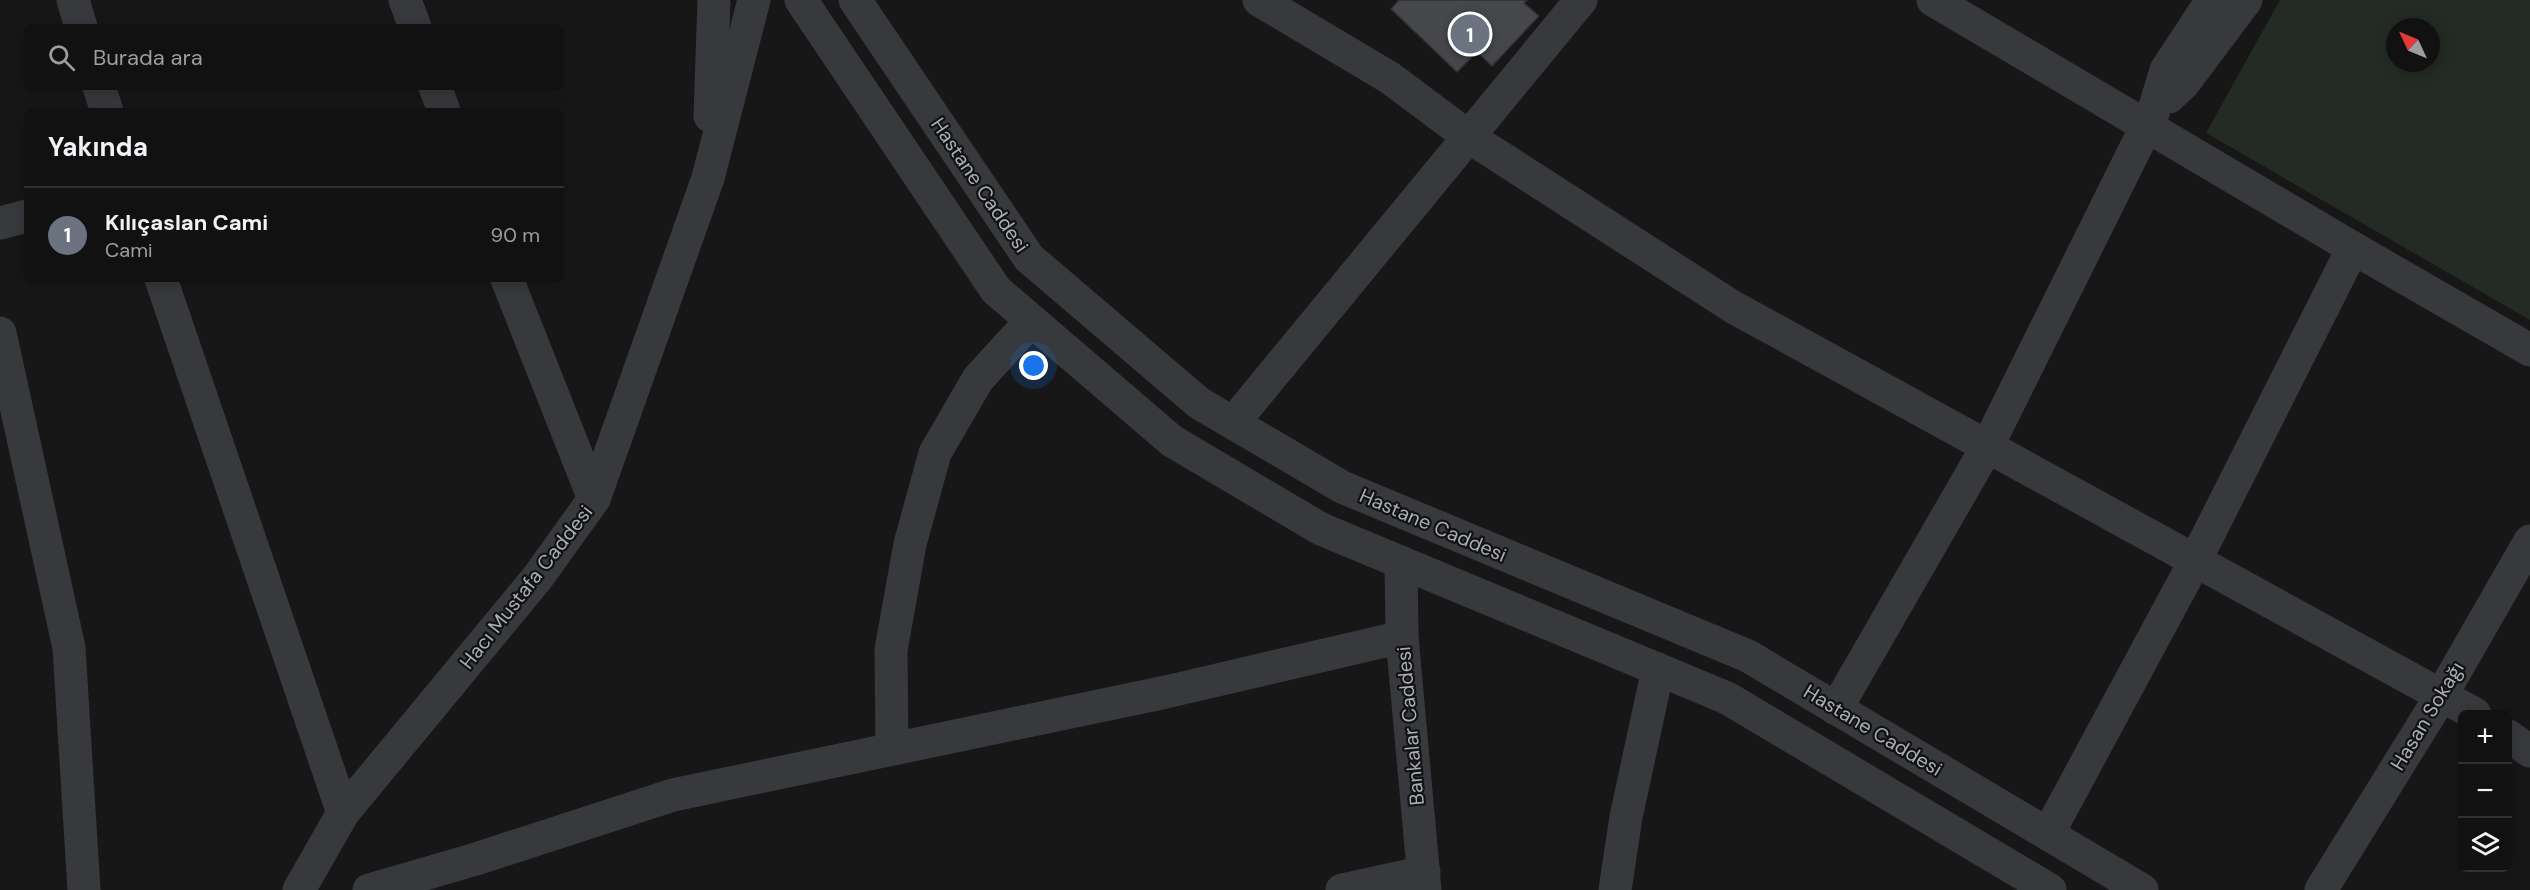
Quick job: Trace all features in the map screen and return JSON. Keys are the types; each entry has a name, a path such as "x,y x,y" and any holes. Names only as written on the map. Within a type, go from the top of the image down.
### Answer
{"street":[{"path":"72,0 80,24"},
{"path":"405,0 414,24"},
{"path":"708,178 714,0"},
{"path":"708,178 754,0"},
{"path":"801,0 996,290 1172,441 1321,529 1727,698 2050,890"},
{"name":"Hastane Caddesi","path":"855,0 1029,258 1199,403 1342,487 1748,656 2142,890"},
{"path":"1259,0 1390,78 1468,137 1734,307 2467,710"},
{"path":"1233,423 1581,0"},
{"path":"1933,0 2150,119 2352,248 2530,350"},
{"path":"1836,709 1987,447 2150,119 2166,70 2212,0"},
{"path":"2150,119 2183,84 2246,0"},
{"path":"100,90 106,108"},
{"path":"436,90 443,108"},
{"name":"Hacı Mustafa Caddesi","path":"299,890 343,813 538,577 594,499 708,178"},
{"path":"0,223 24,217"},
{"path":"2048,834 2195,561 2352,248"},
{"path":"162,282 343,813"},
{"path":"508,282 594,499"},
{"path":"892,749 891,650 910,544 935,453 978,379 1031,321"},
{"path":"0,333 69,648 84,890"},
{"name":"Hasan Sokağı","path":"2321,890 2441,696 2530,541"},
{"name":"Bankalar Caddesi","path":"1401,562 1402,637 1425,881"},
{"path":"369,890 476,859 673,795 1166,692 1402,637"},
{"path":"1615,890 1626,817 1658,669"},
{"path":"2512,739 2530,751"},
{"path":"1342,890 1425,881"}],"shaded area":[{"path":"2280,0 2530,0 2530,320 2206,133"}],"building":[{"path":"1399,0 1527,0 1524,3 1539,16 1492,66 1477,52 1457,72 1391,9"}],"place":[{"name":"Kılıçaslan Cami","path":"1470,34"}]}
